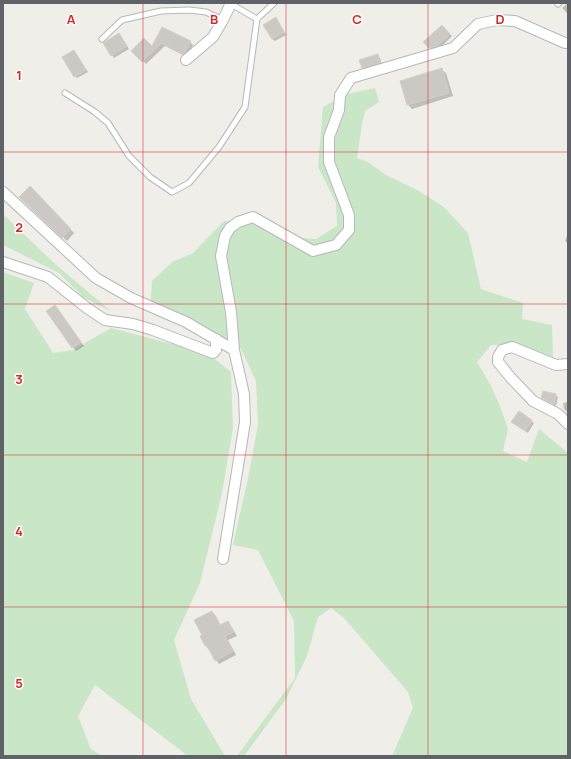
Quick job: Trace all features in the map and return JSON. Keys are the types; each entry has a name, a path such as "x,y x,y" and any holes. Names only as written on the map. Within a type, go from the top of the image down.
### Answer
{"street":[{"path":"186,60 213,37 231,3"},
{"path":"223,560 245,422 244,394 234,350 231,312 221,256 225,236 230,228 238,222 253,217 313,251 336,245 349,230 348,215 329,162 329,137 339,110 340,95 351,78 453,48 478,24 498,20 515,21 568,43"},
{"path":"3,192 96,278 131,298 186,322 234,350"},
{"path":"3,262 48,277 87,308 105,320 133,324 153,330 213,353 216,350 216,339"},
{"path":"568,364 556,365 512,347 502,350 498,357 498,362 533,401 563,415 568,424"}],"lane":[{"path":"231,3 257,19"},
{"path":"64,93 95,112 108,123 129,156 150,177 172,192 189,183 219,147 245,107 257,19 274,3"},
{"path":"102,39 122,20 161,11 189,10 206,12 223,20"}],"green space":[{"path":"375,88 379,102 365,111 357,158 368,162 386,175 419,191 444,207 468,233 481,289 523,303 522,319 552,325 553,360 507,345 491,345 477,362 490,384 508,429 503,451 527,462 539,429 568,453 568,756 392,756 413,708 408,692 344,618 331,608 318,617 307,656 286,699 244,756 237,756 295,678 294,621 258,550 233,545 249,474 258,424 256,381 240,347 150,312 152,281 172,262 193,253 224,221 257,219 287,237 316,239 337,226 336,203 318,167 323,107 347,94"},
{"path":"3,214 56,265 112,312 83,297 59,273 3,245"},
{"path":"3,272 34,283 25,309 53,353 73,350 111,328 207,353 231,372 233,428 222,493 200,583 174,640 191,699 225,756 186,756 95,685 78,716 91,749 102,756 3,756"}],"building":[{"path":"276,17 284,32 272,39 263,25"},
{"path":"442,25 450,34 437,46 429,48 423,42"},
{"path":"162,27 191,41 185,52 183,54 161,43 142,62 131,51 144,38 152,46"},
{"path":"119,33 127,46 111,56 103,43"},
{"path":"74,50 86,70 74,77 62,57"},
{"path":"378,54 380,63 362,68 359,60"},
{"path":"442,68 449,93 407,105 400,81"},
{"path":"30,186 71,229 62,238 19,197"},
{"path":"55,305 81,342 72,348 46,311"},
{"path":"543,391 556,394 554,404 541,398"},
{"path":"519,411 532,420 525,431 511,422"},
{"path":"212,611 220,625 228,621 234,632 225,636 233,651 215,661 207,645 205,646 200,636 202,635 194,620"}]}
